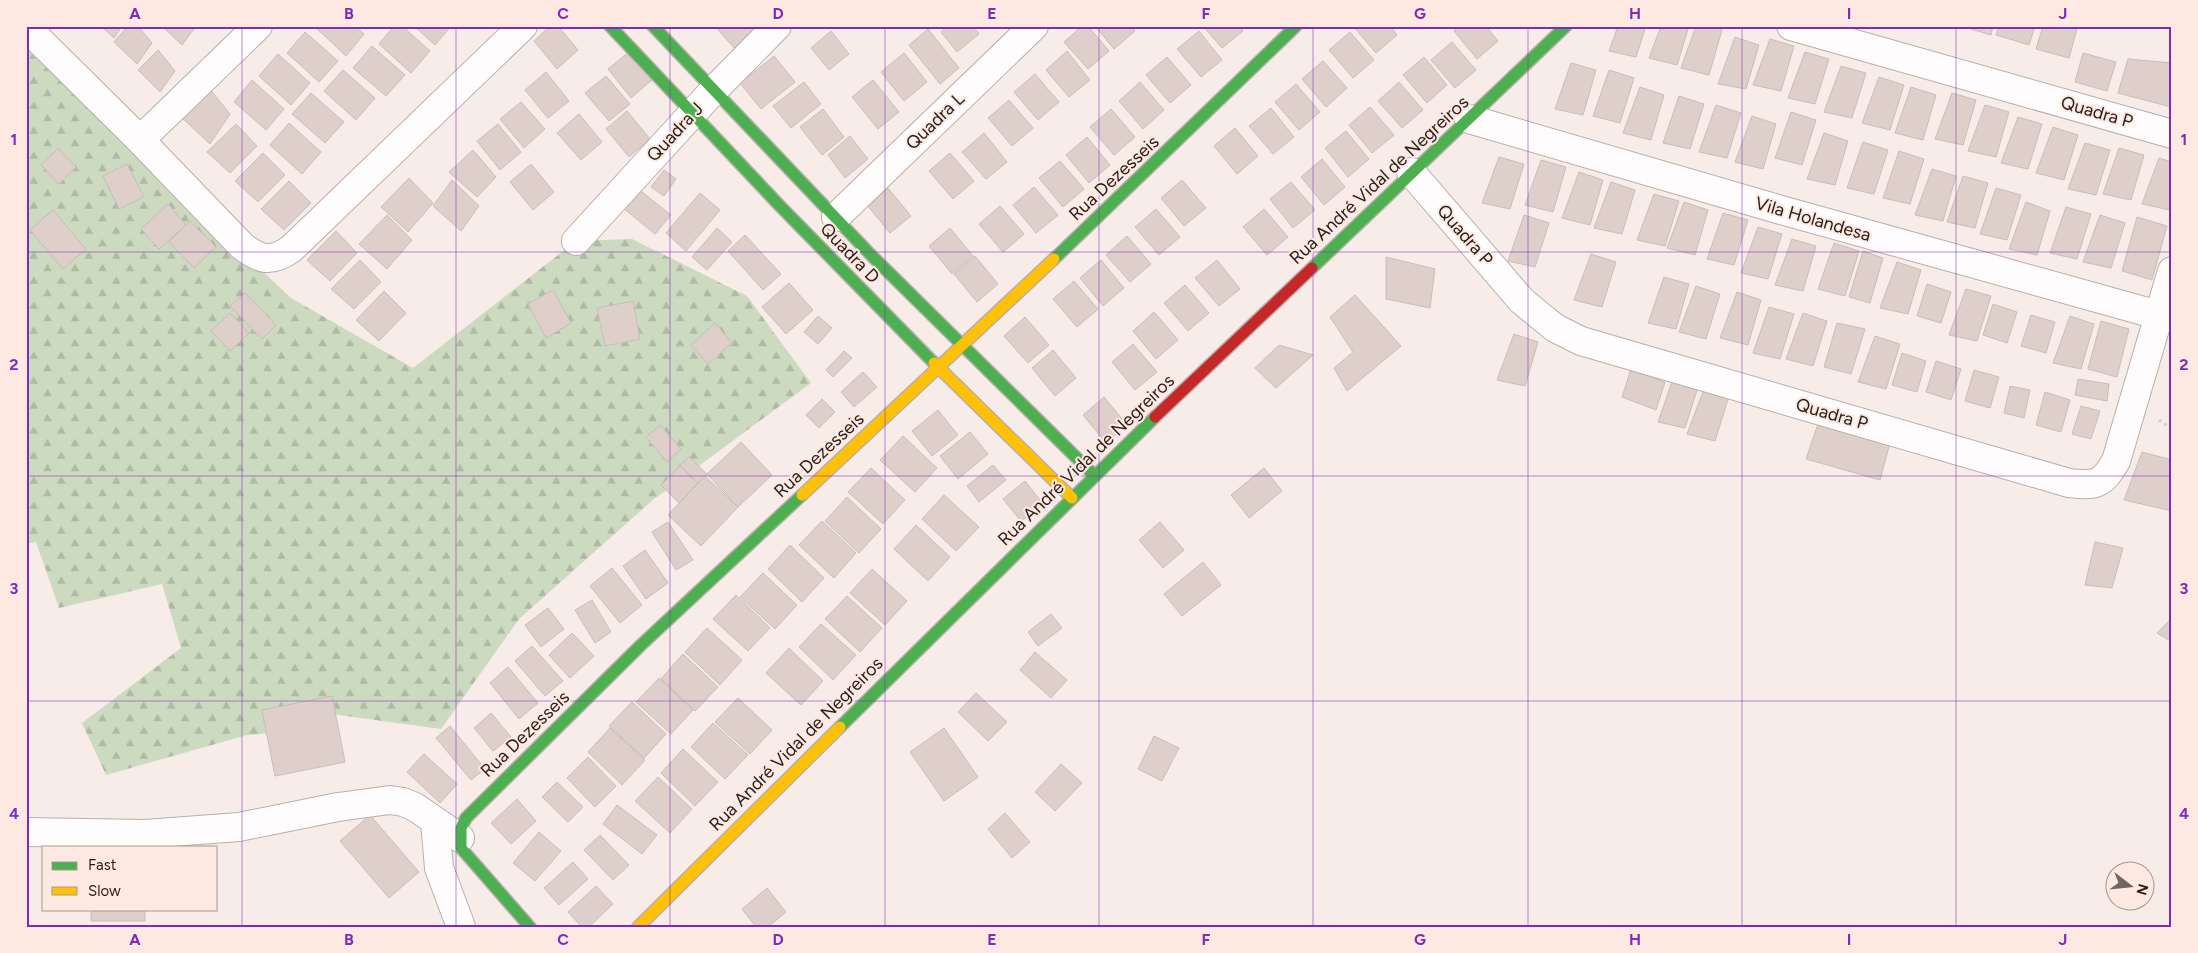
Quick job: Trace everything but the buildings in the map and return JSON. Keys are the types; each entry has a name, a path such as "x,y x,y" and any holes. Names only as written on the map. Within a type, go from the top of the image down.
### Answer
{"street":[{"path":"140,140 258,26"},
{"path":"26,27 140,140 242,246 254,255 268,258 279,257 291,249 523,26"},
{"name":"Quadra D","path":"610,26 691,115 938,368 1072,498"},
{"name":"Quadra D","path":"653,26 713,91 962,346 1094,475"},
{"name":"Quadra J","path":"576,240 713,91 777,26"},
{"name":"Quadra L","path":"836,217 1034,26"},
{"name":"Rua Dezesseis","path":"460,838 461,828 466,818 641,645 962,346 1187,133 1296,26"},
{"name":"Rua André Vidal de Negreiros","path":"638,927 1094,475 1566,26"},
{"name":"Quadra P","path":"1791,26 2172,134"},
{"name":"Vila Holandesa","path":"1469,119 1781,210 2158,315"},
{"name":"Quadra P","path":"1411,172 1522,301 1555,328 1581,341 2069,483 2088,485 2099,483 2107,476 2116,461 2172,271"},
{"path":"26,832 145,834 219,829 239,827 338,806 390,800 402,802 415,807 460,838 461,848 530,927"},
{"path":"435,822 439,868 461,927"}],"green space":[{"path":"26,49 291,298 413,368 576,241 632,239 747,296 811,383 654,499 519,619 441,729 331,714 290,732 247,735 106,775 82,723 181,648 162,584 59,608 36,542 26,544"}],"traffic: fast":[{"path":"610,26 780,206 934,363"},
{"path":"653,26 870,254 1094,475"},
{"path":"1054,259 1296,26"},
{"path":"1312,268 1566,26"},
{"path":"840,727 1155,417"},
{"path":"530,927 461,848 461,828 466,818 641,645 802,495"}],"traffic: slow":[{"path":"802,495 1054,259"},
{"path":"934,363 1072,498"},
{"path":"638,927 840,727"}],"traffic: jam":[{"path":"1155,417 1312,268"}]}
